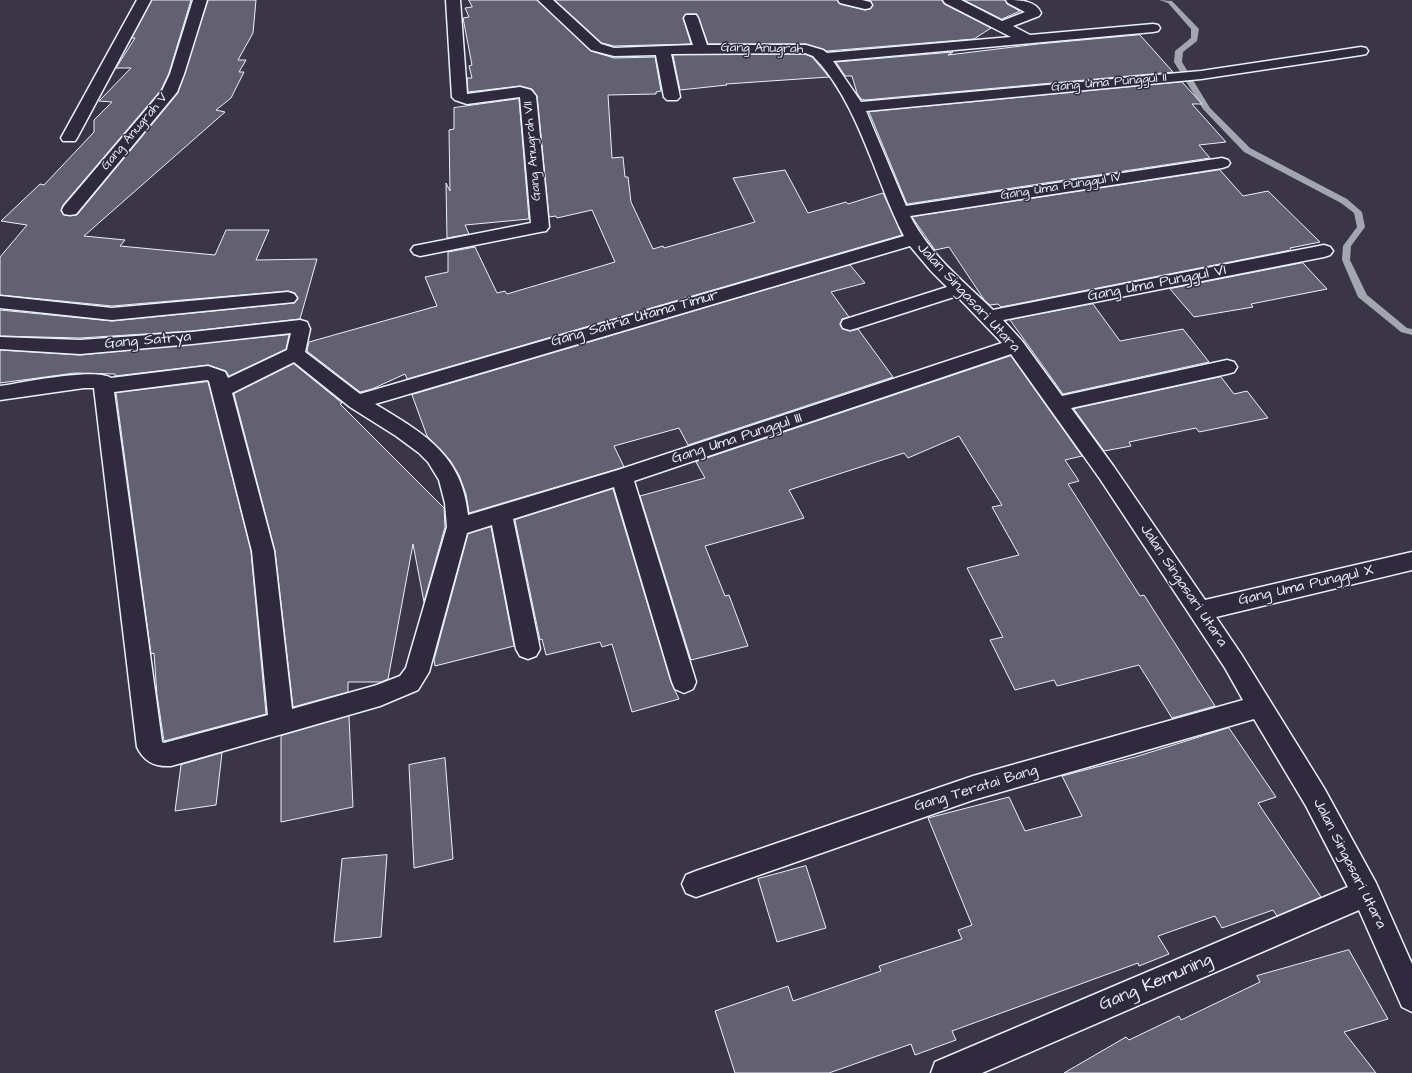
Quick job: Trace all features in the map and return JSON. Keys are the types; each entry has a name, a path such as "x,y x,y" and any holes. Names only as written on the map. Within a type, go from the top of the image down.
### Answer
{"street":[{"path":"69,138 144,0"},
{"name":"Gang Anugrah V","path":"70,210 169,92 200,0"},
{"name":"Gang Anugrah VII","path":"420,250 540,227 528,96 526,93 520,92 468,98 460,97 453,0"},
{"name":"Gang Anugrah","path":"545,0 596,47 603,50 663,51 701,49 806,49 818,53 823,58 856,108 900,212"},
{"path":"845,0 866,5"},
{"path":"950,0 1029,40"},
{"path":"1002,26 1034,13 1033,10 1013,0"},
{"path":"691,18 701,49"},
{"path":"823,58 1153,28"},
{"path":"663,51 672,96"},
{"name":"Gang Uma Punggul II","path":"856,108 1201,75 1361,51"},
{"name":"Gang Uma Punggul IV","path":"900,212 1222,162"},
{"name":"Jalan Singasari Utara","path":"900,212 914,239 937,267 989,317 1014,346 1107,473 1200,611 1315,797 1366,893 1412,997"},
{"name":"Gang Satria Utama Timur","path":"357,402 914,239"},
{"name":"Gang Uma Punggul VI","path":"989,317 1324,251"},
{"path":"850,324 960,289"},
{"path":"0,302 112,314 288,298"},
{"name":"Gang Satrya","path":"0,343 80,347 192,338 300,326 302,329 295,355"},
{"name":"Gang Uma Punggul III","path":"458,527 622,477 1014,346"},
{"path":"0,394 84,381 103,382 105,386 150,747 159,755 171,754 280,722 380,696 409,683 417,672 458,527 457,505 451,484 441,465 426,448 357,402 302,358 295,355 290,356 223,389"},
{"path":"1057,404 1227,367"},
{"path":"105,386 208,373 218,377 223,389 263,551 280,722"},
{"path":"622,477 684,682"},
{"path":"500,515 528,649"},
{"name":"Gang Uma Punggul X","path":"1200,611 1412,561"},
{"name":"Gang Teratai Bang","path":"696,884 973,788 1260,706"},
{"name":"Gang Kemuning","path":"946,1073 1366,893"}],"building":[{"path":"152,0 191,0 169,73 161,90 63,205 61,211 64,215 77,215 178,93 208,0 256,0 253,33 238,60 246,60 239,72 244,72 231,98 216,110 225,112 84,236 125,240 120,246 215,255 226,230 269,230 256,260 317,259 300,319 192,331 80,338 0,336 0,310 112,321 294,303 298,299 295,293 288,291 112,306 0,295 0,257 27,225 1,221 40,184 44,185 94,132 94,120 112,102 99,101 131,68 116,68 135,38 132,38"},
{"path":"469,0 537,0 591,51 614,58 655,57 661,91 656,92 656,94 608,95 612,158 623,157 625,177 628,177 631,202 653,249 663,246 664,248 755,222 733,178 785,170 808,213 846,202 848,204 883,193 902,235 407,379 405,374 372,389 360,392 307,351 309,342 437,306 425,277 448,272 448,252 475,247 497,293 505,291 507,294 615,262 592,210 557,218 556,216 549,217 537,96 532,89 520,86 468,92 467,78 472,78 469,66 472,65 463,18 469,17 465,8 472,7"},
{"path":"555,0 837,0 840,4 865,10 870,9 873,6 871,1 868,0 942,0 944,4 991,28 974,39 827,51 806,44 708,44 697,14 686,14 683,18 691,44 614,46 602,43"},
{"path":"964,0 1005,0 1007,4 1020,11 1002,19"},
{"path":"1140,35 1173,72 865,100 861,99 857,93 852,76 845,76 836,62 953,52 948,55 1038,44"},
{"path":"805,54 812,57 829,77 726,84 727,85 680,90 673,55"},
{"path":"1182,82 1202,104 1192,104 1226,142 1199,145 1210,158 907,204 869,112"},
{"path":"519,99 529,219 465,225 469,234 447,238 446,183 450,191 449,130 454,129 454,108"},
{"path":"1220,170 1243,196 1268,191 1320,242 1290,248 1291,250 1001,307 998,304 990,305 985,301 949,247 935,250 912,217"},
{"path":"1303,263 1327,289 1251,304 1253,307 1194,317 1170,289"},
{"path":"850,265 865,283 831,292 849,317 842,319 840,325 843,329 850,331 858,329 893,377 688,445 679,428 614,446 624,467 469,513 466,494 459,475 450,460 427,436 412,395"},
{"path":"1093,304 1120,341 1183,329 1209,362 1063,394 1010,320"},
{"path":"289,335 286,349 229,376 226,371 208,365 115,376 115,374 75,373 0,383 0,350 80,355"},
{"path":"1011,356 1082,456 1065,460 1079,481 1068,484 1140,596 1144,595 1215,706 1172,718 1139,665 1057,686 1054,680 1015,690 990,640 1003,637 967,568 1019,555 992,507 1002,505 959,436 908,458 904,453 789,490 804,518 705,546 725,596 729,595 748,646 691,660 640,496 705,478 696,462"},
{"path":"294,364 342,403 340,404 444,508 445,527 424,602 413,544 388,679 381,682 348,682 348,692 293,707 275,551 234,394"},
{"path":"1221,377 1234,394 1247,391 1268,418 1199,432 1196,428 1129,442 1131,446 1104,451 1074,409"},
{"path":"208,382 251,551 266,714 164,741 157,695 154,653 151,654 116,393"},
{"path":"613,489 671,682 679,699 632,712 612,644 602,647 600,642 546,655 542,639 540,640 515,520"},
{"path":"491,527 514,646 435,666 434,660 468,534"},
{"path":"349,716 353,807 281,822 281,736"},
{"path":"1229,728 1276,797 1258,803 1321,897 1277,916 1273,910 1222,928 1215,916 1158,936 1169,954 1139,966 1138,963 952,1031 956,1040 915,1055 911,1044 829,1073 735,1073 715,1011 788,986 793,1001 881,971 879,966 962,939 958,930 972,925 928,818 1009,797 1025,831 1082,816 1062,776 1135,757"},
{"path":"222,753 216,805 175,811 181,765"},
{"path":"445,758 453,859 414,868 409,765"},
{"path":"387,855 381,937 334,942 342,859"},
{"path":"806,866 826,928 777,942 758,879"},
{"path":"1349,950 1388,1019 1344,1032 1376,1073 1064,1073 1126,1037 1129,1040 1179,1016 1181,1020 1260,982 1257,976"}],"waterway":[{"path":"1162,0 1170,2 1195,29 1194,39 1179,51 1178,62 1207,109 1247,150 1344,201 1358,212 1361,227 1347,246 1346,260 1363,297 1404,330 1412,332"}]}
